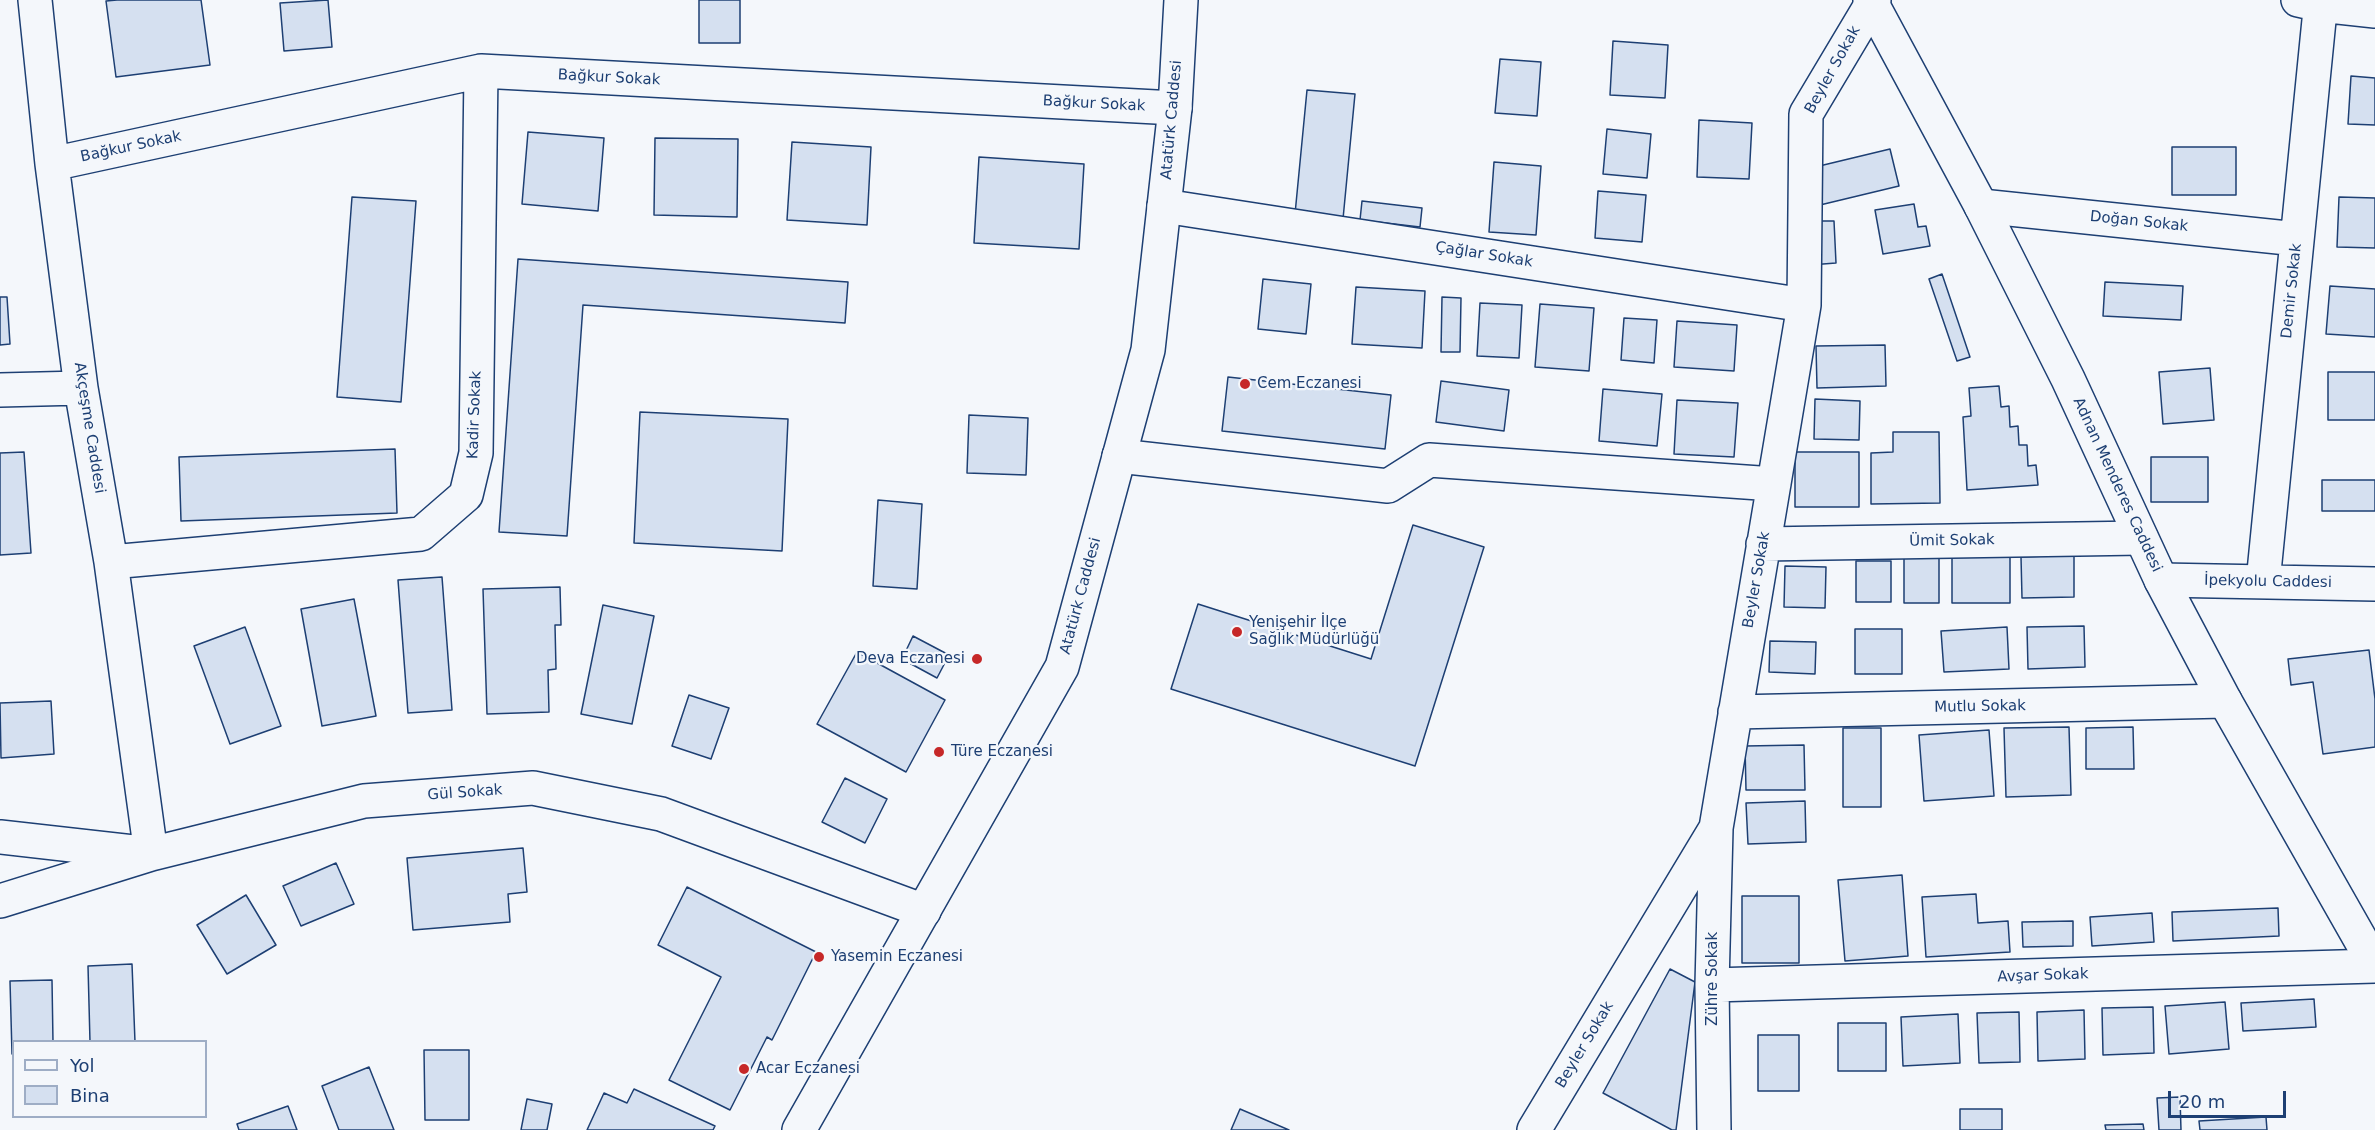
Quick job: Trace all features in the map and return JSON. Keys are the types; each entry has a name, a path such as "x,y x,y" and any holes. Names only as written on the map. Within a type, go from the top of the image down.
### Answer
{"street":[{"name":"Akçeşme Caddesi","path":"35,0 52,164 81,388 111,562 152,855"},
{"name":"Atatürk Caddesi","path":"799,1130 1062,667 1148,350 1175,108 1181,0"},
{"name":"Adnan Menderes Caddesi","path":"1872,1 1982,206 2068,378 2161,580 2225,701 2375,966"},
{"name":"Beyler Sokak","path":"1534,1130 1716,828 1804,304 1806,114 1872,1"},
{"path":"2313,2 2375,11"},
{"name":"Demir Sokak","path":"2263,582 2297,239 2313,2"},
{"name":"Bağkur Sokak","path":"52,164 481,71 1175,108"},
{"name":"Kadir Sokak","path":"111,562 421,534 466,495 476,453 481,71"},
{"name":"Çağlar Sokak","path":"1164,206 1804,304"},
{"name":"Doğan Sokak","path":"1982,206 2297,239"},
{"path":"0,390 81,388"},
{"path":"1119,456 1388,486 1429,460 1774,484"},
{"name":"Ümit Sokak","path":"1763,544 2141,538"},
{"name":"İpekyolu Caddesi","path":"2161,580 2375,584"},
{"name":"Mutlu Sokak","path":"1735,712 2225,701"},
{"name":"Gül Sokak","path":"0,901 152,855 364,801 533,788 661,814 924,911"},
{"name":"Zühre Sokak","path":"1714,1130 1712,985 1716,828"},
{"path":"0,837 152,855"},
{"name":"Avşar Sokak","path":"1712,985 2375,966"}],"building":[{"path":"201,0 210,65 116,77 106,1"},
{"path":"328,0 332,47 284,51 280,3"},
{"path":"699,0 740,0 740,43 699,43"},
{"path":"1613,41 1668,45 1665,98 1610,95"},
{"path":"1500,59 1541,62 1537,116 1495,113"},
{"path":"2351,76 2375,78 2375,125 2348,124"},
{"path":"1307,90 1355,94 1343,219 1295,214"},
{"path":"1699,120 1752,123 1749,179 1697,177"},
{"path":"1607,129 1651,134 1647,178 1603,174"},
{"path":"528,132 604,138 598,211 522,204"},
{"path":"655,138 738,139 737,217 654,215"},
{"path":"792,142 871,147 867,225 787,220"},
{"path":"2172,147 2236,147 2236,195 2172,195"},
{"path":"1890,149 1899,186 1820,205 1811,168"},
{"path":"979,157 1084,164 1079,249 974,243"},
{"path":"1494,162 1541,166 1536,235 1489,232"},
{"path":"1598,191 1646,195 1642,242 1595,238"},
{"path":"352,197 416,201 401,402 337,397"},
{"path":"2339,197 2375,198 2375,248 2337,247"},
{"path":"1362,201 1422,208 1420,227 1360,220"},
{"path":"1914,204 1918,227 1926,226 1930,246 1883,254 1875,210"},
{"path":"1808,221 1834,221 1836,263 1810,265"},
{"path":"518,259 848,282 845,323 583,305 567,536 499,532"},
{"path":"1942,274 1970,357 1957,361 1929,279"},
{"path":"1263,279 1311,284 1306,334 1258,329"},
{"path":"2105,282 2183,286 2181,320 2103,316"},
{"path":"2330,286 2375,289 2375,337 2326,334"},
{"path":"1356,287 1425,291 1422,348 1352,344"},
{"path":"0,297 7,297 10,344 0,345"},
{"path":"1442,297 1461,298 1460,352 1441,352"},
{"path":"1480,303 1522,305 1519,358 1477,356"},
{"path":"1540,304 1594,308 1589,371 1535,367"},
{"path":"1624,318 1657,320 1654,363 1621,360"},
{"path":"1677,321 1737,325 1734,371 1674,367"},
{"path":"1885,345 1886,386 1817,388 1816,346"},
{"path":"2210,368 2214,420 2163,424 2159,372"},
{"path":"2328,372 2375,372 2375,420 2328,420"},
{"path":"1228,377 1391,395 1385,449 1222,431"},
{"path":"1441,381 1509,390 1504,431 1436,422"},
{"path":"1999,386 2001,407 2009,406 2010,427 2018,426 2019,445 2027,445 2028,466 2036,465 2038,485 1967,490 1963,417 1971,416 1969,388"},
{"path":"1603,389 1662,394 1657,446 1599,441"},
{"path":"1815,399 1860,401 1859,440 1814,439"},
{"path":"1677,400 1738,403 1734,457 1674,454"},
{"path":"640,412 788,419 782,551 634,543"},
{"path":"969,415 1028,418 1026,475 967,473"},
{"path":"1893,432 1939,432 1940,503 1871,504 1871,453 1893,452"},
{"path":"395,449 397,513 181,521 179,457"},
{"path":"24,452 31,553 0,555 0,453"},
{"path":"1795,452 1859,452 1859,507 1795,507"},
{"path":"2151,457 2208,457 2208,502 2151,502"},
{"path":"2322,480 2375,480 2375,511 2322,511"},
{"path":"878,500 922,504 917,589 873,586"},
{"name":"Yenişehir İlçe Sağlık Müdürlüğü","path":"1413,525 1484,547 1415,766 1171,689 1198,604 1371,659"},
{"path":"1952,555 2010,555 2010,603 1952,603"},
{"path":"2074,555 2074,597 2022,598 2021,557"},
{"path":"1904,556 1939,556 1939,603 1904,603"},
{"path":"1856,561 1891,561 1891,602 1856,602"},
{"path":"1785,566 1826,567 1825,608 1784,607"},
{"path":"442,577 452,710 408,713 398,580"},
{"path":"560,587 561,625 555,625 556,669 548,670 549,712 487,714 483,589"},
{"path":"354,599 376,716 322,726 301,609"},
{"path":"603,605 654,616 632,724 581,714"},
{"path":"2084,626 2085,667 2028,669 2027,627"},
{"path":"245,627 281,726 230,744 194,646"},
{"path":"2007,627 2009,669 1944,672 1941,631"},
{"path":"1855,629 1902,629 1902,674 1855,674"},
{"path":"913,636 949,655 937,678 902,659"},
{"path":"1770,641 1816,642 1815,674 1769,672"},
{"path":"2369,650 2375,699 2375,747 2323,754 2313,682 2291,685 2288,659"},
{"path":"857,652 945,700 906,772 817,724"},
{"path":"689,695 729,708 711,759 672,746"},
{"path":"51,701 54,754 1,758 0,703"},
{"path":"2069,727 2071,795 2006,797 2004,728"},
{"path":"2133,727 2134,769 2086,769 2086,728"},
{"path":"1843,728 1881,728 1881,807 1843,807"},
{"path":"1989,730 1994,796 1924,801 1919,735"},
{"path":"1804,745 1805,790 1746,790 1745,746"},
{"path":"845,778 887,799 865,843 822,822"},
{"path":"1805,801 1806,842 1748,844 1746,803"},
{"path":"523,848 527,892 508,894 510,922 413,930 407,858"},
{"path":"336,863 354,904 301,926 283,886"},
{"path":"1902,875 1908,956 1845,961 1838,880"},
{"path":"687,887 816,952 772,1040 767,1037 730,1110 669,1080 721,977 658,945"},
{"path":"1976,894 1978,923 2008,921 2010,952 1926,957 1922,897"},
{"path":"246,895 276,945 227,974 197,925"},
{"path":"1742,896 1799,896 1799,963 1742,963"},
{"path":"2278,908 2279,936 2173,941 2172,912"},
{"path":"2152,913 2154,942 2092,946 2090,917"},
{"path":"2073,921 2073,946 2023,947 2022,922"},
{"path":"132,964 135,1040 90,1040 88,966"},
{"path":"1670,969 1695,982 1676,1130 1672,1130 1603,1093"},
{"path":"52,980 53,1040 12,1040 12,1054 10,981"},
{"path":"2314,999 2316,1027 2243,1031 2241,1003"},
{"path":"2225,1002 2229,1049 2169,1054 2165,1006"},
{"path":"2153,1007 2154,1053 2103,1055 2102,1008"},
{"path":"2084,1010 2085,1059 2038,1061 2037,1012"},
{"path":"2019,1012 2020,1062 1979,1063 1977,1013"},
{"path":"1958,1014 1960,1063 1903,1066 1901,1017"},
{"path":"1838,1023 1886,1023 1886,1071 1838,1071"},
{"path":"1758,1035 1799,1035 1799,1091 1758,1091"},
{"path":"424,1050 469,1050 469,1120 425,1120"},
{"path":"369,1067 394,1130 339,1130 322,1086"},
{"path":"634,1089 715,1126 713,1130 587,1130 604,1093 627,1103"},
{"path":"2180,1097 2181,1130 2159,1130 2157,1098"},
{"path":"527,1099 552,1104 547,1130 521,1130"},
{"path":"288,1106 297,1130 239,1130 237,1124"},
{"path":"1240,1109 1289,1130 1231,1130"},
{"path":"1960,1109 2002,1109 2002,1130 1960,1130"},
{"path":"2266,1117 2267,1130 2200,1130 2199,1121"},
{"path":"2143,1124 2144,1130 2106,1130 2105,1125"}],"place":[{"name":"Cem Eczanesi","path":"1245,384"},
{"name":"Yenişehir İlçe Sağlık Müdürlüğü","path":"1237,632"},
{"name":"Deva Eczanesi","path":"977,659"},
{"name":"Türe Eczanesi","path":"939,752"},
{"name":"Yasemin Eczanesi","path":"819,957"},
{"name":"Acar Eczanesi","path":"744,1069"}]}
